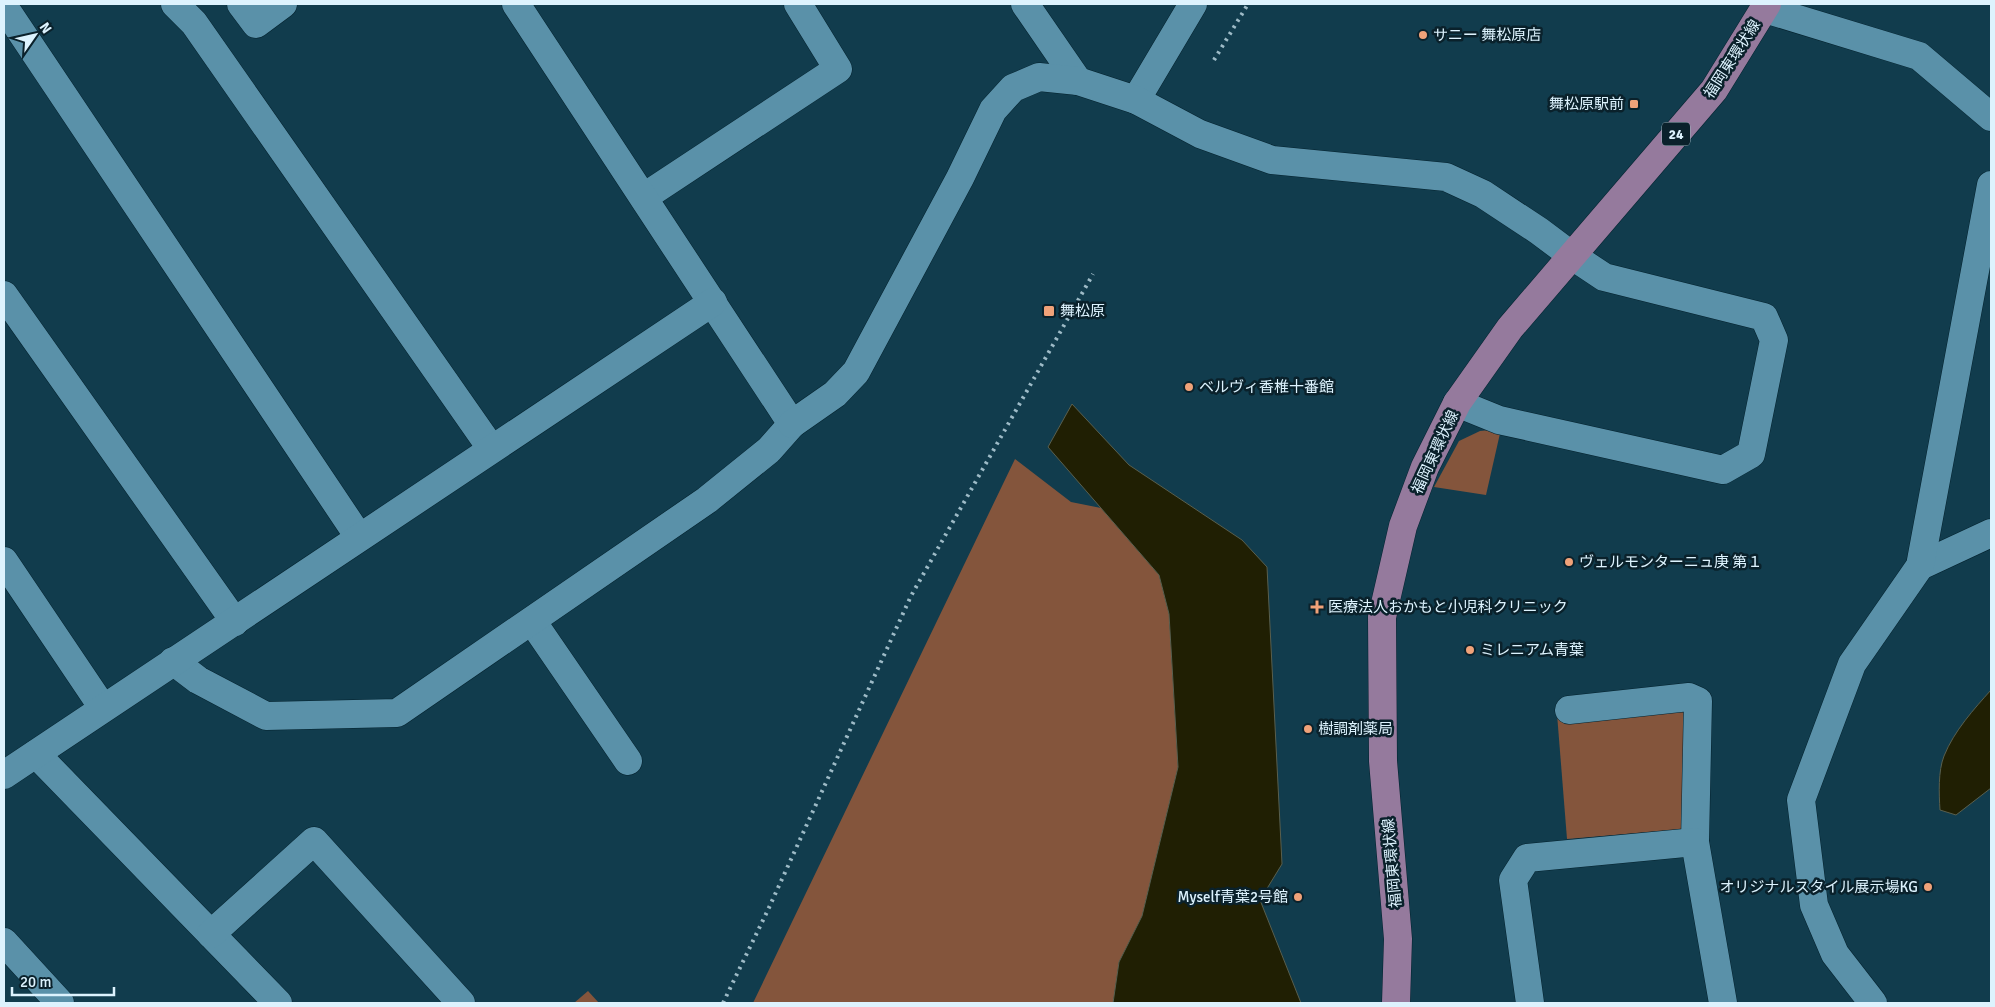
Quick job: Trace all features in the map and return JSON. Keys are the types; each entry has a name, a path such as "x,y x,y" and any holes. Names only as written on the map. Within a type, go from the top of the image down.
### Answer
{"main road":[{"name":"福岡東環状線","path":"1396,1003 1398,939 1383,761 1382,616 1403,526 1425,467 1457,404 1510,328 1714,90 1766,6"}],"street":[{"path":"175,4 194,23 491,448"},
{"path":"242,4 256,24 283,4"},
{"path":"516,4 792,424"},
{"path":"644,197 838,69 798,4"},
{"path":"1025,4 1078,81"},
{"path":"1136,100 1193,4"},
{"path":"1766,6 1919,56 1991,117"},
{"path":"12,11 359,537"},
{"path":"173,661 198,680 266,716 397,713 707,500 769,450 792,424 835,394 856,372 960,178 992,110 1013,88 1039,77 1078,81 1136,100 1200,134 1272,160 1446,177 1482,194 1604,276 1764,317 1774,340 1751,454 1723,470 1500,420 1457,404"},
{"path":"1873,1003 1835,954 1814,905 1801,800 1852,664 1920,566 1991,185"},
{"path":"4,295 235,622"},
{"path":"4,775 102,708 235,622 491,448 713,302"},
{"path":"1920,566 1991,533"},
{"path":"4,561 102,708"},
{"path":"532,621 628,761"},
{"path":"1569,710 1689,697 1698,701 1695,842 1723,1003"},
{"path":"36,754 278,1003"},
{"path":"211,934 314,841 461,1003"},
{"path":"1530,1003 1513,880 1527,858 1695,842"},
{"path":"4,942 60,1003"}],"shaded area":[{"path":"1072,404 1129,465 1242,540 1267,567 1282,864 1260,900 1301,1003 1113,1003 1119,962 1142,916 1178,767 1169,614 1159,575 1048,447"},
{"path":"1501,429 1486,495 1434,487 1459,441 1480,431"},
{"path":"1015,459 1071,502 1101,508 1159,575 1169,614 1178,767 1142,916 1119,962 1113,1003 753,1003"},
{"path":"1991,690 1991,788 1956,815 1940,810 1940,775 1944,756 1959,729"},
{"path":"1692,706 1684,829 1567,839 1557,714"},
{"path":"588,991 599,1003 574,1003"}],"railway":[{"path":"1214,60 1248,4"},
{"path":"723,1003 767,912 911,596 1093,274"}],"place":[{"name":"サニー 舞松原店","path":"1423,35"},
{"name":"舞松原駅前","path":"1634,104"},
{"name":"舞松原","path":"1049,311"},
{"name":"ベルヴィ香椎十番館","path":"1189,387"},
{"name":"ヴェルモンターニュ庚 第１","path":"1569,562"},
{"name":"医療法人おかもと小児科クリニック","path":"1317,607"},
{"name":"ミレニアム青葉","path":"1470,650"},
{"name":"樹調剤薬局","path":"1308,729"},
{"name":"オリジナルスタイル展示場KG","path":"1928,887"},
{"name":"Myself青葉2号館","path":"1298,897"}]}
